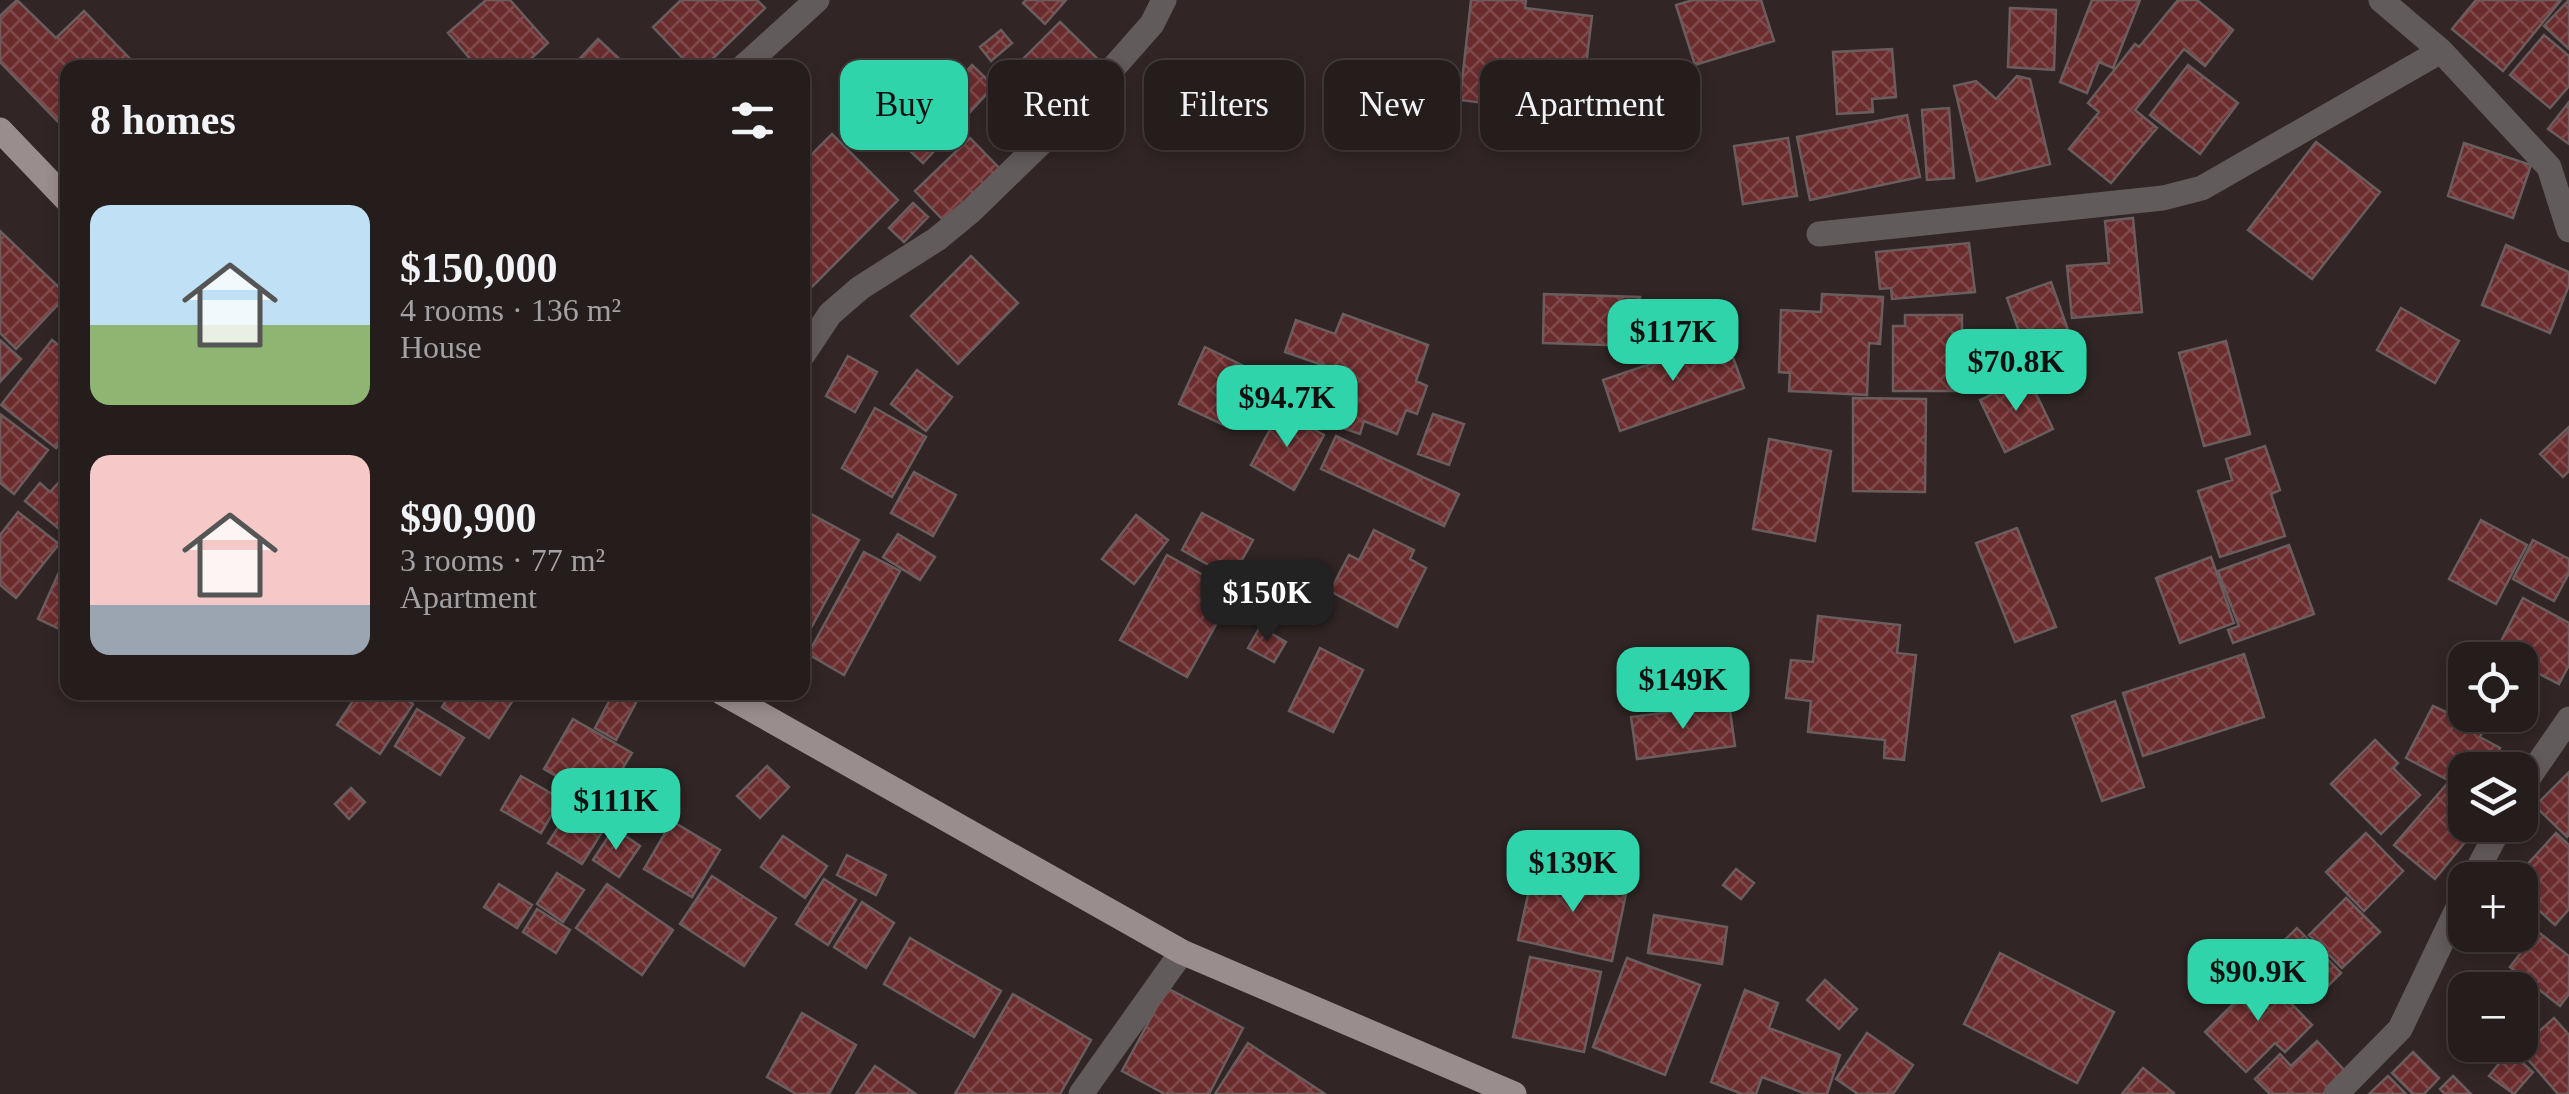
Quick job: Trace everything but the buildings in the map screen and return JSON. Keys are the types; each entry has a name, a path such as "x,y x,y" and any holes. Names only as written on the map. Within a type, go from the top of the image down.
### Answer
{"main road":[{"path":"0,130 60,194"},
{"path":"735,700 1182,952 1514,1094"}],"street":[{"path":"751,60 816,0"},
{"path":"810,344 830,314 860,288 937,240 971,211 1070,114 1152,24 1164,0"},
{"path":"2381,0 2440,51 2549,167 2569,230"},
{"path":"1819,234 2163,198 2202,188 2440,51"},
{"path":"2538,764 2569,719"},
{"path":"2336,1094 2400,1030 2448,929"},
{"path":"1081,1094 1182,952"}]}
